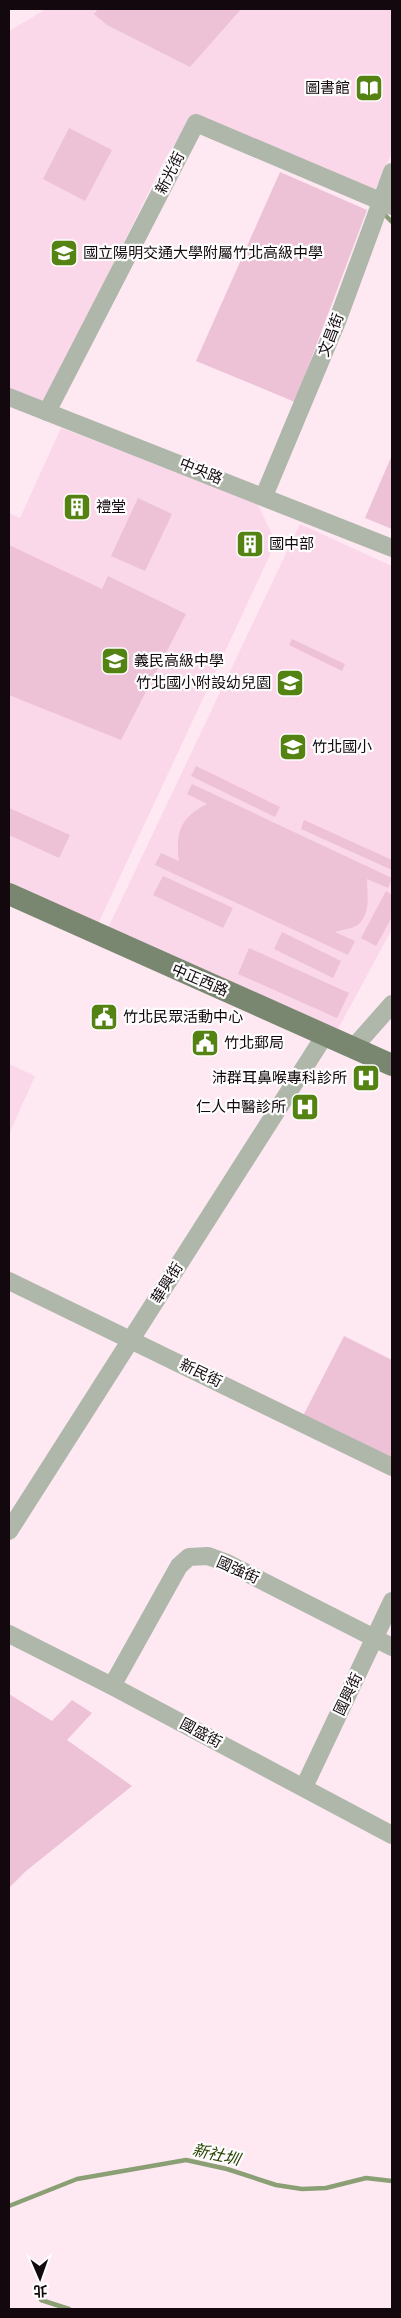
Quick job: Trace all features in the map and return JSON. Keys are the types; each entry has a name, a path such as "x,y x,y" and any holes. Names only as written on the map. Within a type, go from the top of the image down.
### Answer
{"main road":[{"name":"中正西路","path":"9,894 325,1035 354,1046 392,1065"}],"street":[{"name":"新光街","path":"47,412 196,123 386,203"},
{"name":"文昌街","path":"264,496 386,203 392,172"},
{"name":"中央路","path":"9,397 392,548"},
{"path":"354,1046 392,1004"},
{"name":"華興街","path":"9,1531 325,1035"},
{"name":"新民街","path":"9,1281 392,1467"},
{"name":"國強街","path":"112,1686 179,1566 188,1557 208,1556 227,1563 392,1648"},
{"name":"國興街","path":"304,1788 392,1601"},
{"name":"國盛街","path":"9,1634 112,1686 392,1835"}],"shaded area":[{"name":"國立陽明交通大學附屬竹北高級中學","path":"46,9 392,9 392,153 374,192 191,117 165,159 43,406 9,392 9,31"},
{"path":"98,9 241,9 190,67 107,25 94,14"},
{"path":"69,128 112,150 85,201 43,179"},
{"path":"280,172 367,210 295,402 196,361"},
{"name":"義民高級中學","path":"61,428 257,503 276,542 98,924 9,884 9,513 20,518"},
{"path":"392,455 392,529 365,518"},
{"path":"138,498 172,514 145,571 111,556"},
{"name":"竹北國小","path":"300,524 392,566 392,929 338,1029 108,928"},
{"path":"9,545 102,589 108,576 186,614 121,740 9,695"},
{"path":"292,639 345,664 342,671 289,645"},
{"path":"196,766 280,807 275,817 191,776"},
{"path":"192,784 392,878 388,888 367,879 368,898 364,918 354,927 335,932 355,941 348,955 155,865 161,853 179,861 178,842 182,826 191,814 207,804 187,794"},
{"path":"9,808 70,835 59,858 9,835"},
{"path":"304,820 392,860 392,870 301,829"},
{"path":"163,876 233,908 223,928 153,895"},
{"path":"386,891 392,895 392,917 376,946 361,938"},
{"path":"282,932 341,961 333,978 274,949"},
{"path":"249,948 349,993 337,1018 238,974"},
{"path":"9,1064 35,1076 9,1134"},
{"path":"344,1336 392,1360 392,1461 302,1418"},
{"path":"9,1694 52,1721 72,1700 92,1713 67,1740 132,1786 26,1871 9,1888"}],"waterway":[{"path":"382,212 392,222"},
{"name":"新社圳","path":"9,2206 77,2179 186,2160 227,2169 276,2185 302,2189 326,2188 366,2178 392,2181"},
{"path":"41,2300 69,2309"}],"place":[{"name":"圖書館","path":"369,88"},
{"name":"國立陽明交通大學附屬竹北高級中學","path":"64,253"},
{"name":"禮堂","path":"77,507"},
{"name":"國中部","path":"250,544"},
{"name":"義民高級中學","path":"115,661"},
{"name":"竹北國小附設幼兒園","path":"290,683"},
{"name":"竹北國小","path":"293,747"},
{"name":"竹北民眾活動中心","path":"104,1017"},
{"name":"竹北郵局","path":"205,1043"},
{"name":"沛群耳鼻喉專科診所","path":"366,1078"},
{"name":"仁人中醫診所","path":"305,1107"}]}
